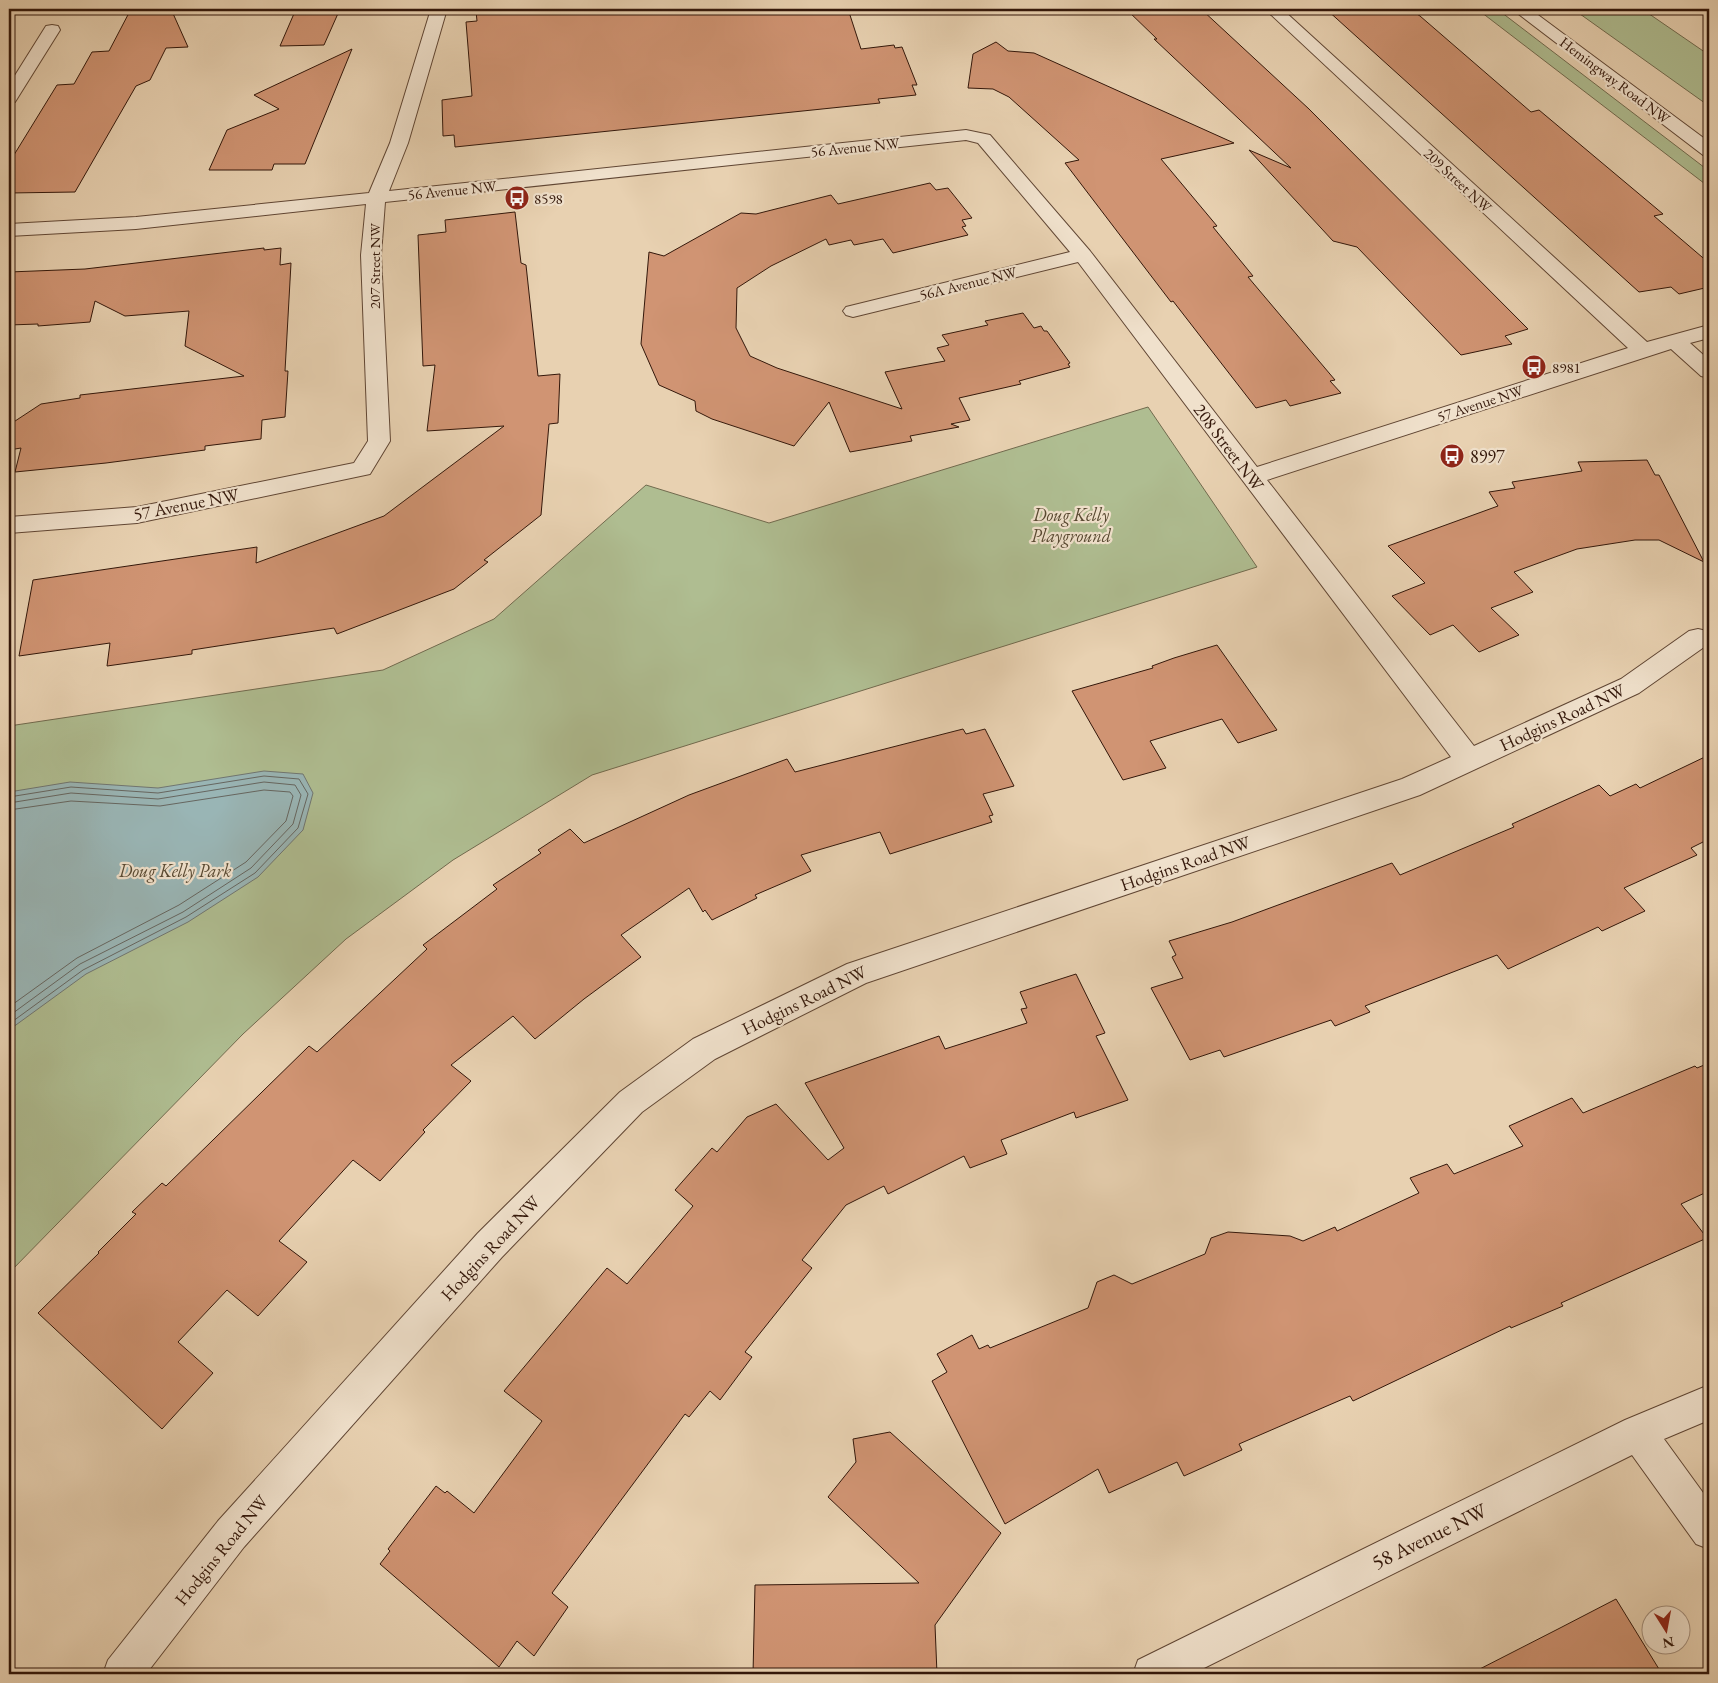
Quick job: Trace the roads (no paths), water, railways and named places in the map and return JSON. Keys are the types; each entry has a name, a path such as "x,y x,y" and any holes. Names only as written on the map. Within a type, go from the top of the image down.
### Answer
{"street":[{"name":"207 Street NW","path":"362,469 379,441 370,255 376,198 399,143 439,9"},
{"name":"209 Street NW","path":"1273,9 1642,350"},
{"name":"Hemingway Road NW","path":"1520,9 1709,151"},
{"path":"9,98 52,30"},
{"name":"56 Avenue NW","path":"9,230 136,223 966,135 984,139"},
{"name":"208 Street NW","path":"984,139 1083,255 1469,760"},
{"name":"56A Avenue NW","path":"853,311 1083,255"},
{"name":"57 Avenue NW","path":"1252,477 1642,350 1709,331"},
{"path":"1675,341 1709,371"},
{"name":"57 Avenue NW","path":"9,525 137,514 362,469"},
{"name":"Hodgins Road NW","path":"122,1674 230,1534 490,1245 631,1102 704,1049 857,973 1411,787 1630,686 1698,638"},
{"name":"58 Avenue NW","path":"1152,1674 1638,1433 1709,1402"},
{"path":"1638,1433 1709,1531"}],"water":[{"path":"264,771 303,774 313,793 303,830 258,877 188,922 86,974 9,1030 9,792 70,782 158,788"}],"place":[{"name":"8598","path":"517,198"},
{"name":"8981","path":"1534,367"},
{"name":"8997","path":"1452,456"}],"park label":[{"name":"Doug Kelly Playground","path":"1071,524"},
{"name":"Doug Kelly Park","path":"175,870"}]}
